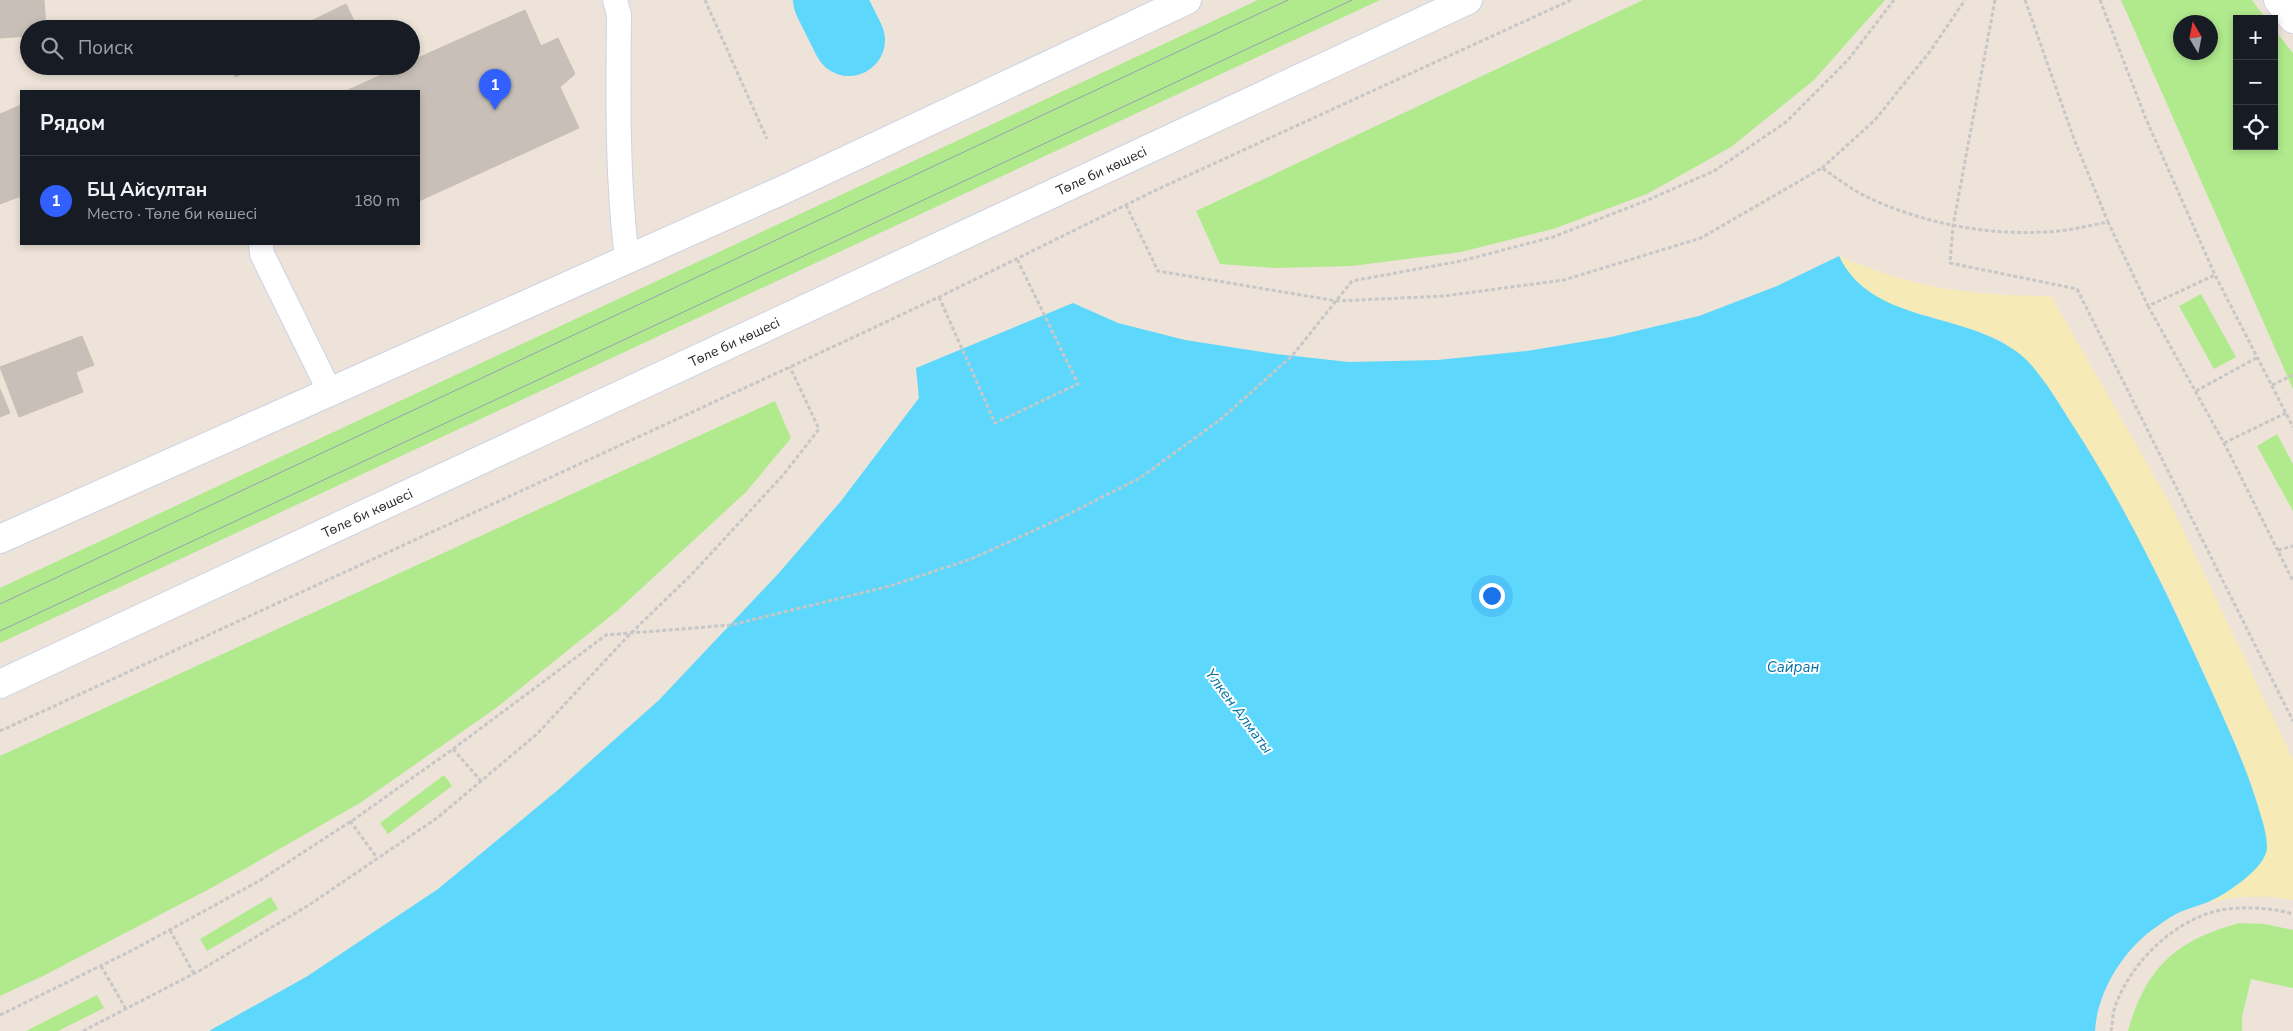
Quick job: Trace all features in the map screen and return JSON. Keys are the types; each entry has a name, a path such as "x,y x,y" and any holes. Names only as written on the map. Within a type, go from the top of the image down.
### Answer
{"main road":[{"path":"0,539 785,189 1187,0"},
{"name":"Төле би көшесі","path":"0,684 1468,0"},
{"path":"2278,0 2293,19"}],"lane":[{"path":"615,0 619,15 618,127 620,208 626,259"},
{"path":"261,245 262,254 330,392"}],"path":[{"path":"705,0 767,139"},
{"path":"0,731 790,367 939,297 1126,205 1571,0"},
{"path":"0,1015 101,966 259,881 350,821 453,749 606,635 731,625 890,586 971,559 1052,522 1140,478 1221,419 1292,356 1352,280 1462,260 1553,237 1644,202 1714,171 1786,122 1848,60 1894,0"},
{"path":"1126,205 1158,271 1337,301 1444,296 1564,280 1701,238 1822,168 1875,120 1932,50 1965,0"},
{"path":"1995,0 1953,226 1950,262 2077,289 2293,721"},
{"path":"2026,0 2074,139 2108,222 2148,306 2224,443 2293,581"},
{"path":"2100,0 2146,119 2215,276 2293,427"},
{"path":"1822,168 1866,197 1910,214 1953,226 1999,233 2060,231 2108,222"},
{"path":"939,297 995,424 1078,384 1017,259"},
{"path":"2148,306 2215,276"},
{"path":"2196,391 2258,357"},
{"path":"83,1031 194,974 309,904 437,818 537,734 629,634 693,573 784,474 819,429 790,367"},
{"path":"2272,385 2293,375"},
{"path":"2224,443 2286,413"},
{"path":"2278,550 2293,546"},
{"path":"453,749 480,781"},
{"path":"350,821 377,858"},
{"path":"2112,1031 2115,1006 2132,972 2155,947 2184,926 2210,913 2243,909 2277,909 2293,914"},
{"path":"170,930 194,974"},
{"path":"101,966 126,1009"}],"green space":[{"path":"1258,0 1380,0 0,643 0,588"},
{"path":"1643,0 1885,0 1814,80 1731,147 1647,194 1553,229 1461,252 1352,266 1274,268 1220,264 1196,211"},
{"path":"2121,0 2252,0 2263,15 2233,15 2233,150 2278,150 2278,34 2293,53 2293,389"},
{"path":"2201,294 2236,357 2214,369 2179,306"},
{"path":"775,401 791,438 746,492 618,610 496,708 360,803 213,887 45,975 0,996 0,756"},
{"path":"2277,434 2293,464 2293,511 2257,446"},
{"path":"444,775 452,786 388,834 380,823"},
{"path":"271,897 278,909 207,951 200,939"},
{"path":"2240,923 2265,924 2293,930 2293,988 2251,979 2242,1017 2242,1031 2128,1031 2144,990 2154,973 2167,959 2198,938"},
{"path":"97,995 104,1008 58,1031 26,1031"}],"sand":[{"path":"1839,256 1892,276 1942,288 1994,294 2051,296 2173,509 2293,759 2293,900 2252,896 2210,902 2241,882 2267,851 2265,830 2237,748 2169,596 2136,536 2003,341 1887,303 1861,286 1845,269"}],"water":[{"name":"Сайран","path":"1839,256 1854,278 1873,294 1896,306 1973,330 1997,340 2020,354 2041,377 2110,486 2180,622 2236,746 2264,825 2267,842 2265,856 2260,864 2244,880 2208,902 2175,915 2158,925 2141,939 2121,962 2106,988 2097,1017 2095,1031 209,1031 306,977 438,889 559,789 659,700 778,574 841,501 919,398 916,368 1073,303 1118,323 1185,340 1276,354 1349,362 1437,360 1527,351 1611,337 1699,316 1777,286"}],"building":[{"path":"0,0 44,0 45,20 20,20 20,37 0,38"},
{"path":"346,4 354,20 313,20"},
{"path":"525,10 541,46 558,38 575,74 560,87 579,128 420,201 420,90 348,90 381,75 420,75 420,57"},
{"path":"20,105 20,196 0,204 0,114"},
{"path":"82,336 94,365 76,372 83,392 19,417 0,367"},
{"path":"0,389 10,413 0,417"}],"waterway":[{"name":"Үлкен Алматы","path":"829,0 849,40"}],"tram line":[{"path":"0,604 1288,0"},
{"path":"0,631 1352,0"}],"place":[{"name":"БЦ Айсултан","path":"495,110"}]}
